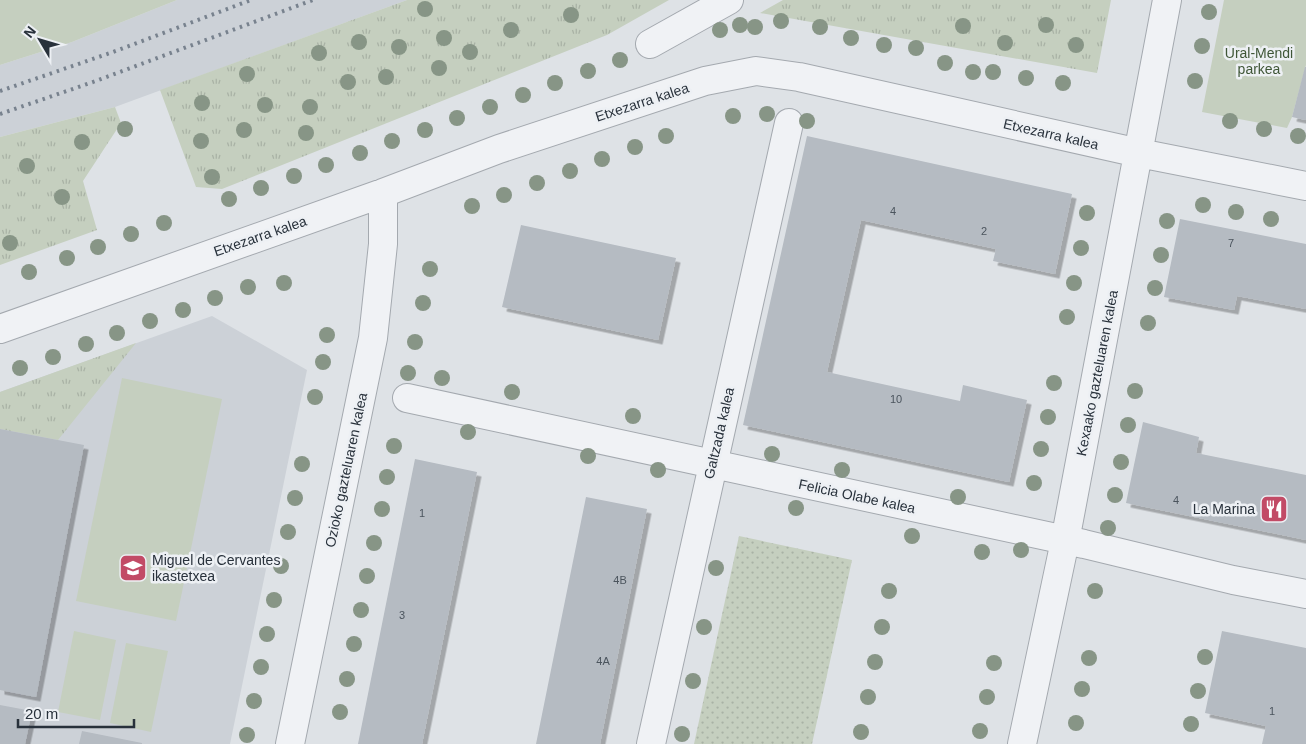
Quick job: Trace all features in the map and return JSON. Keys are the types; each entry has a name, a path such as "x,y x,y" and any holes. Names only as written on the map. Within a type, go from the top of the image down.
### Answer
{"street":[{"path":"650,44 729,0"},
{"name":"Kexaako gazteluaren kalea","path":"1022,744 1065,540 1168,0"},
{"name":"Etxezarra kalea","path":"0,329 499,150 705,81 756,70 799,77 1139,153 1306,186"},
{"name":"Galtzada kalea","path":"651,744 789,123"},
{"name":"Ozioko gazteluaren kalea","path":"290,744 373,338 383,244 383,193"},
{"name":"Felicia Olabe kalea","path":"407,398 1065,540 1233,580 1306,594"}],"shaded area":[{"path":"177,0 407,0 115,107 0,137 0,65 72,42"},
{"name":"Miguel de Cervantes ikastetxea","path":"212,316 307,370 230,744 0,744 0,392"}],"green space":[{"path":"0,0 177,0 72,42 0,65"},
{"path":"407,0 669,0 607,35 222,189 196,187 160,90"},
{"path":"783,0 1111,0 1097,73 760,13"},
{"name":"Ural-Mendi parkea","path":"1224,0 1306,0 1306,65 1292,117 1287,128 1202,112"},
{"path":"115,107 121,123 83,181 97,230 0,265 0,137"},
{"path":"136,343 58,440 0,429 0,392"},
{"path":"122,378 222,399 176,621 76,601"},
{"path":"739,536 852,560 812,744 694,744"},
{"path":"74,631 116,640 100,720 58,712"},
{"path":"126,643 168,651 151,732 110,723"}],"building":[{"path":"1306,67 1306,120 1292,117"},
{"path":"807,136 1072,194 1055,274 993,261 996,249 861,220 827,372 960,401 963,385 1027,400 1009,482 743,425"},
{"path":"1180,219 1306,244 1306,309 1237,296 1234,310 1164,297"},
{"path":"521,225 676,258 658,340 502,307"},
{"path":"1143,422 1199,437 1196,453 1306,475 1306,540 1126,503"},
{"path":"0,429 84,445 36,697 0,690"},
{"path":"415,459 477,472 422,744 358,744"},
{"path":"586,497 647,509 600,744 536,744"},
{"path":"1222,631 1306,648 1306,744 1262,744 1266,726 1205,713"},
{"path":"0,705 32,711 25,744 0,744"},
{"path":"82,731 142,743 142,744 79,744"}],"railway":[{"path":"0,91 113,52 251,0"},
{"path":"0,114 93,82 313,0"}],"place":[{"name":"La Marina","path":"1274,509"},
{"name":"Miguel de Cervantes ikastetxea","path":"133,568"}]}
